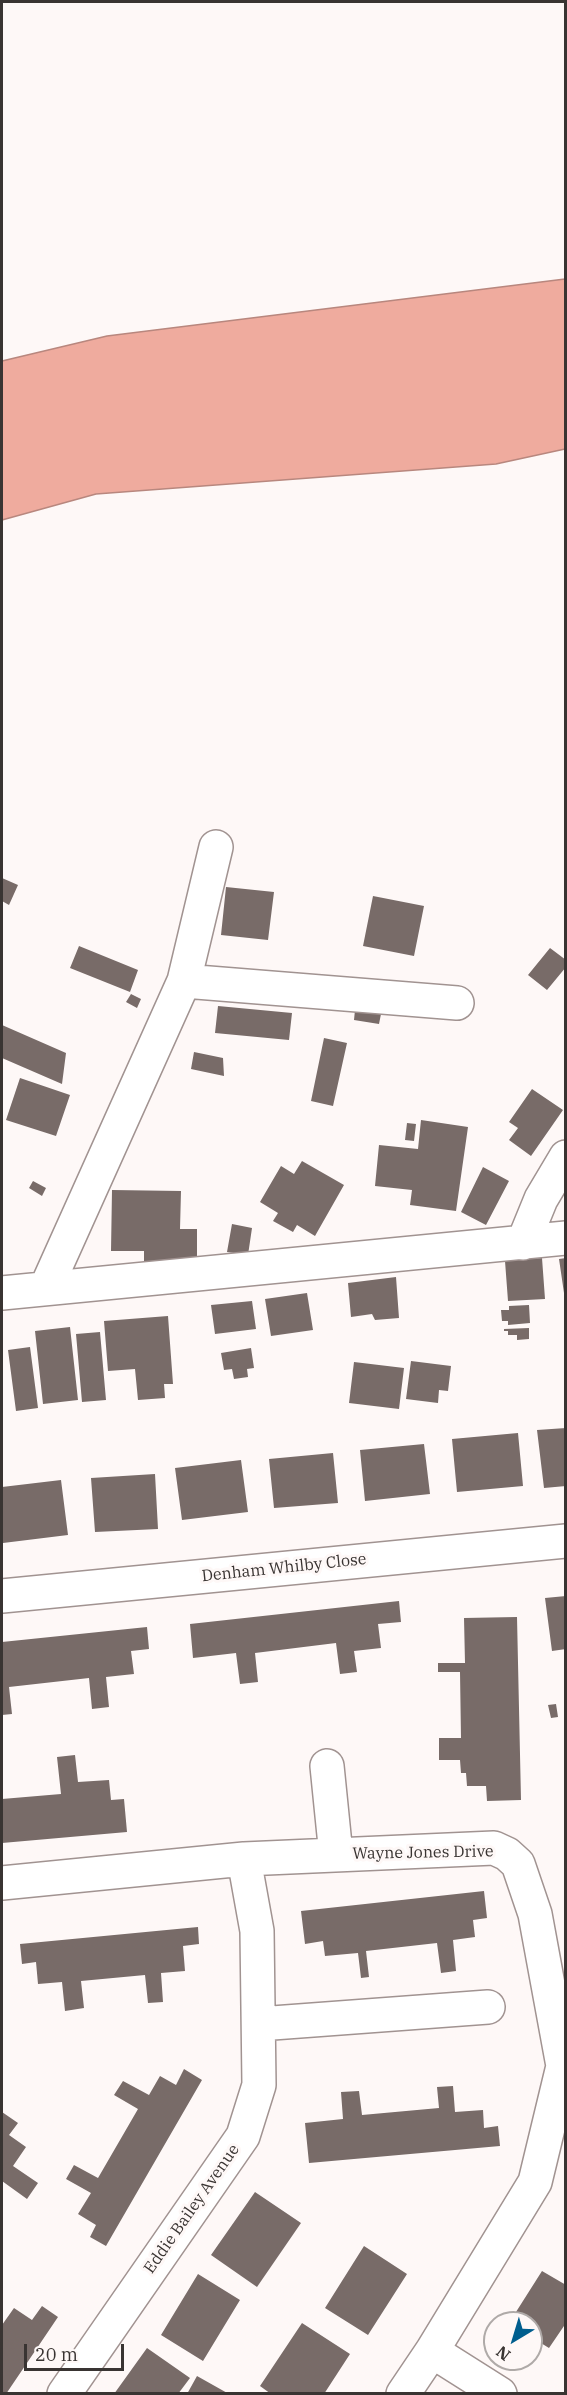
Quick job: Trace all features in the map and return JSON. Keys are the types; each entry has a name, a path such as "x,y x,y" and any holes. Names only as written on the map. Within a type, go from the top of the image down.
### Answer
{"street":[{"path":"46,1288 184,981 216,847"},
{"path":"184,981 457,1003"},
{"path":"523,1243 541,1199 566,1157"},
{"path":"2,1293 566,1238"},
{"name":"Denham Whilby Close","path":"2,1596 566,1541"},
{"path":"327,1766 336,1855"},
{"name":"Wayne Jones Drive","path":"2,1883 244,1859 494,1848 507,1854 518,1864 535,1914 561,2031 563,2066 535,2182 432,2351 403,2394"},
{"name":"Eddie Bailey Avenue","path":"64,2394 243,2136 260,2085 257,1931 244,1859"},
{"path":"259,2024 488,2007"},
{"path":"432,2351 500,2394"}],"shaded area":[{"path":"565,279 565,449 496,464 96,494 2,520 2,361 107,336"}],"building":[{"path":"2,878 18,885 9,905 2,901"},
{"path":"226,887 274,892 268,940 221,935"},
{"path":"373,896 424,906 414,956 363,946"},
{"path":"79,946 138,970 130,992 70,968"},
{"path":"550,948 566,960 566,967 547,990 528,975"},
{"path":"131,994 141,999 137,1008 126,1002"},
{"path":"218,1006 292,1013 289,1040 215,1033"},
{"path":"355,1010 381,1014 379,1024 354,1020"},
{"path":"2,1025 66,1053 62,1084 2,1058"},
{"path":"324,1038 347,1043 333,1106 311,1101"},
{"path":"194,1052 223,1058 224,1076 191,1069"},
{"path":"20,1078 70,1095 56,1136 6,1120"},
{"path":"532,1089 563,1110 531,1156 509,1140 518,1128 509,1122"},
{"path":"421,1120 468,1127 456,1211 410,1205 412,1190 375,1186 379,1145 418,1149"},
{"path":"407,1123 416,1124 414,1141 405,1140"},
{"path":"302,1161 344,1185 315,1236 297,1225 293,1232 273,1221 278,1213 260,1202 281,1166 294,1174"},
{"path":"483,1167 509,1181 486,1225 461,1212"},
{"path":"33,1181 46,1188 42,1196 29,1188"},
{"path":"112,1190 181,1191 180,1229 197,1229 197,1259 172,1259 172,1270 144,1269 144,1251 111,1251"},
{"path":"232,1224 252,1228 248,1255 227,1252"},
{"path":"542,1258 545,1299 508,1301 505,1261"},
{"path":"566,1258 566,1293 564,1293 559,1259"},
{"path":"396,1277 399,1318 375,1320 372,1314 351,1317 348,1283"},
{"path":"307,1293 313,1330 271,1336 265,1299"},
{"path":"252,1301 256,1329 215,1334 211,1305"},
{"path":"529,1305 530,1323 508,1325 508,1321 502,1321 501,1310 509,1310 509,1306"},
{"path":"168,1316 173,1384 164,1384 165,1398 138,1400 135,1369 108,1371 104,1321"},
{"path":"70,1327 78,1400 43,1404 35,1331"},
{"path":"529,1328 529,1339 517,1340 517,1335 508,1335 508,1331 504,1331 504,1329"},
{"path":"100,1332 106,1400 82,1402 76,1334"},
{"path":"30,1347 38,1408 16,1411 8,1350"},
{"path":"251,1348 254,1368 247,1369 248,1377 234,1379 232,1369 224,1370 221,1353"},
{"path":"411,1361 451,1366 448,1391 439,1390 438,1403 406,1399"},
{"path":"354,1362 404,1368 399,1409 349,1403"},
{"path":"566,1428 566,1486 544,1488 537,1430"},
{"path":"518,1433 523,1486 457,1492 452,1439"},
{"path":"424,1444 430,1494 365,1501 360,1450"},
{"path":"333,1453 338,1503 274,1508 269,1459"},
{"path":"241,1460 248,1512 182,1520 175,1468"},
{"path":"155,1474 158,1529 95,1532 91,1478"},
{"path":"61,1480 68,1535 3,1543 2,1487"},
{"path":"566,1596 566,1649 552,1651 545,1598"},
{"path":"399,1601 401,1622 378,1624 381,1648 354,1651 357,1672 340,1674 336,1643 255,1653 258,1682 240,1684 236,1653 193,1658 190,1624"},
{"path":"517,1617 521,1800 487,1801 486,1786 467,1786 466,1773 461,1773 460,1760 439,1760 439,1738 461,1738 460,1672 438,1672 438,1663 465,1663 464,1618"},
{"path":"147,1627 149,1649 131,1651 134,1674 106,1677 109,1707 92,1709 89,1678 9,1687 12,1714 2,1715 2,1642"},
{"path":"556,1704 558,1717 551,1718 548,1705"},
{"path":"75,1755 78,1782 109,1780 111,1800 124,1799 127,1832 2,1843 2,1799 61,1794 57,1757"},
{"path":"484,1891 487,1918 473,1920 475,1937 453,1940 456,1971 441,1973 437,1943 366,1951 369,1977 361,1978 358,1953 325,1956 323,1941 305,1944 301,1911"},
{"path":"198,1927 199,1944 183,1946 185,1971 161,1973 163,2002 148,2003 145,1975 81,1981 84,2008 65,2011 62,1982 38,1984 36,1962 22,1964 20,1944"},
{"path":"184,2069 202,2080 106,2246 90,2237 96,2225 78,2214 91,2193 66,2179 74,2165 98,2178 138,2109 114,2095 123,2081 149,2095 160,2076 176,2085"},
{"path":"453,2086 455,2112 483,2110 484,2128 498,2126 500,2146 309,2163 305,2123 343,2119 341,2092 359,2091 362,2115 439,2108 437,2087"},
{"path":"2,2112 18,2123 9,2135 26,2147 13,2166 38,2183 27,2199 2,2181"},
{"path":"255,2192 301,2223 257,2287 211,2255"},
{"path":"364,2246 407,2274 368,2335 325,2308"},
{"path":"542,2271 566,2285 566,2323 549,2348 543,2344 543,2311 517,2311"},
{"path":"198,2274 240,2300 203,2361 161,2335"},
{"path":"42,2306 58,2317 6,2394 2,2394 2,2325 14,2308 32,2320"},
{"path":"302,2323 350,2354 324,2394 271,2394 260,2386"},
{"path":"147,2348 190,2378 178,2394 114,2394"},
{"path":"197,2376 229,2394 187,2394"}]}
